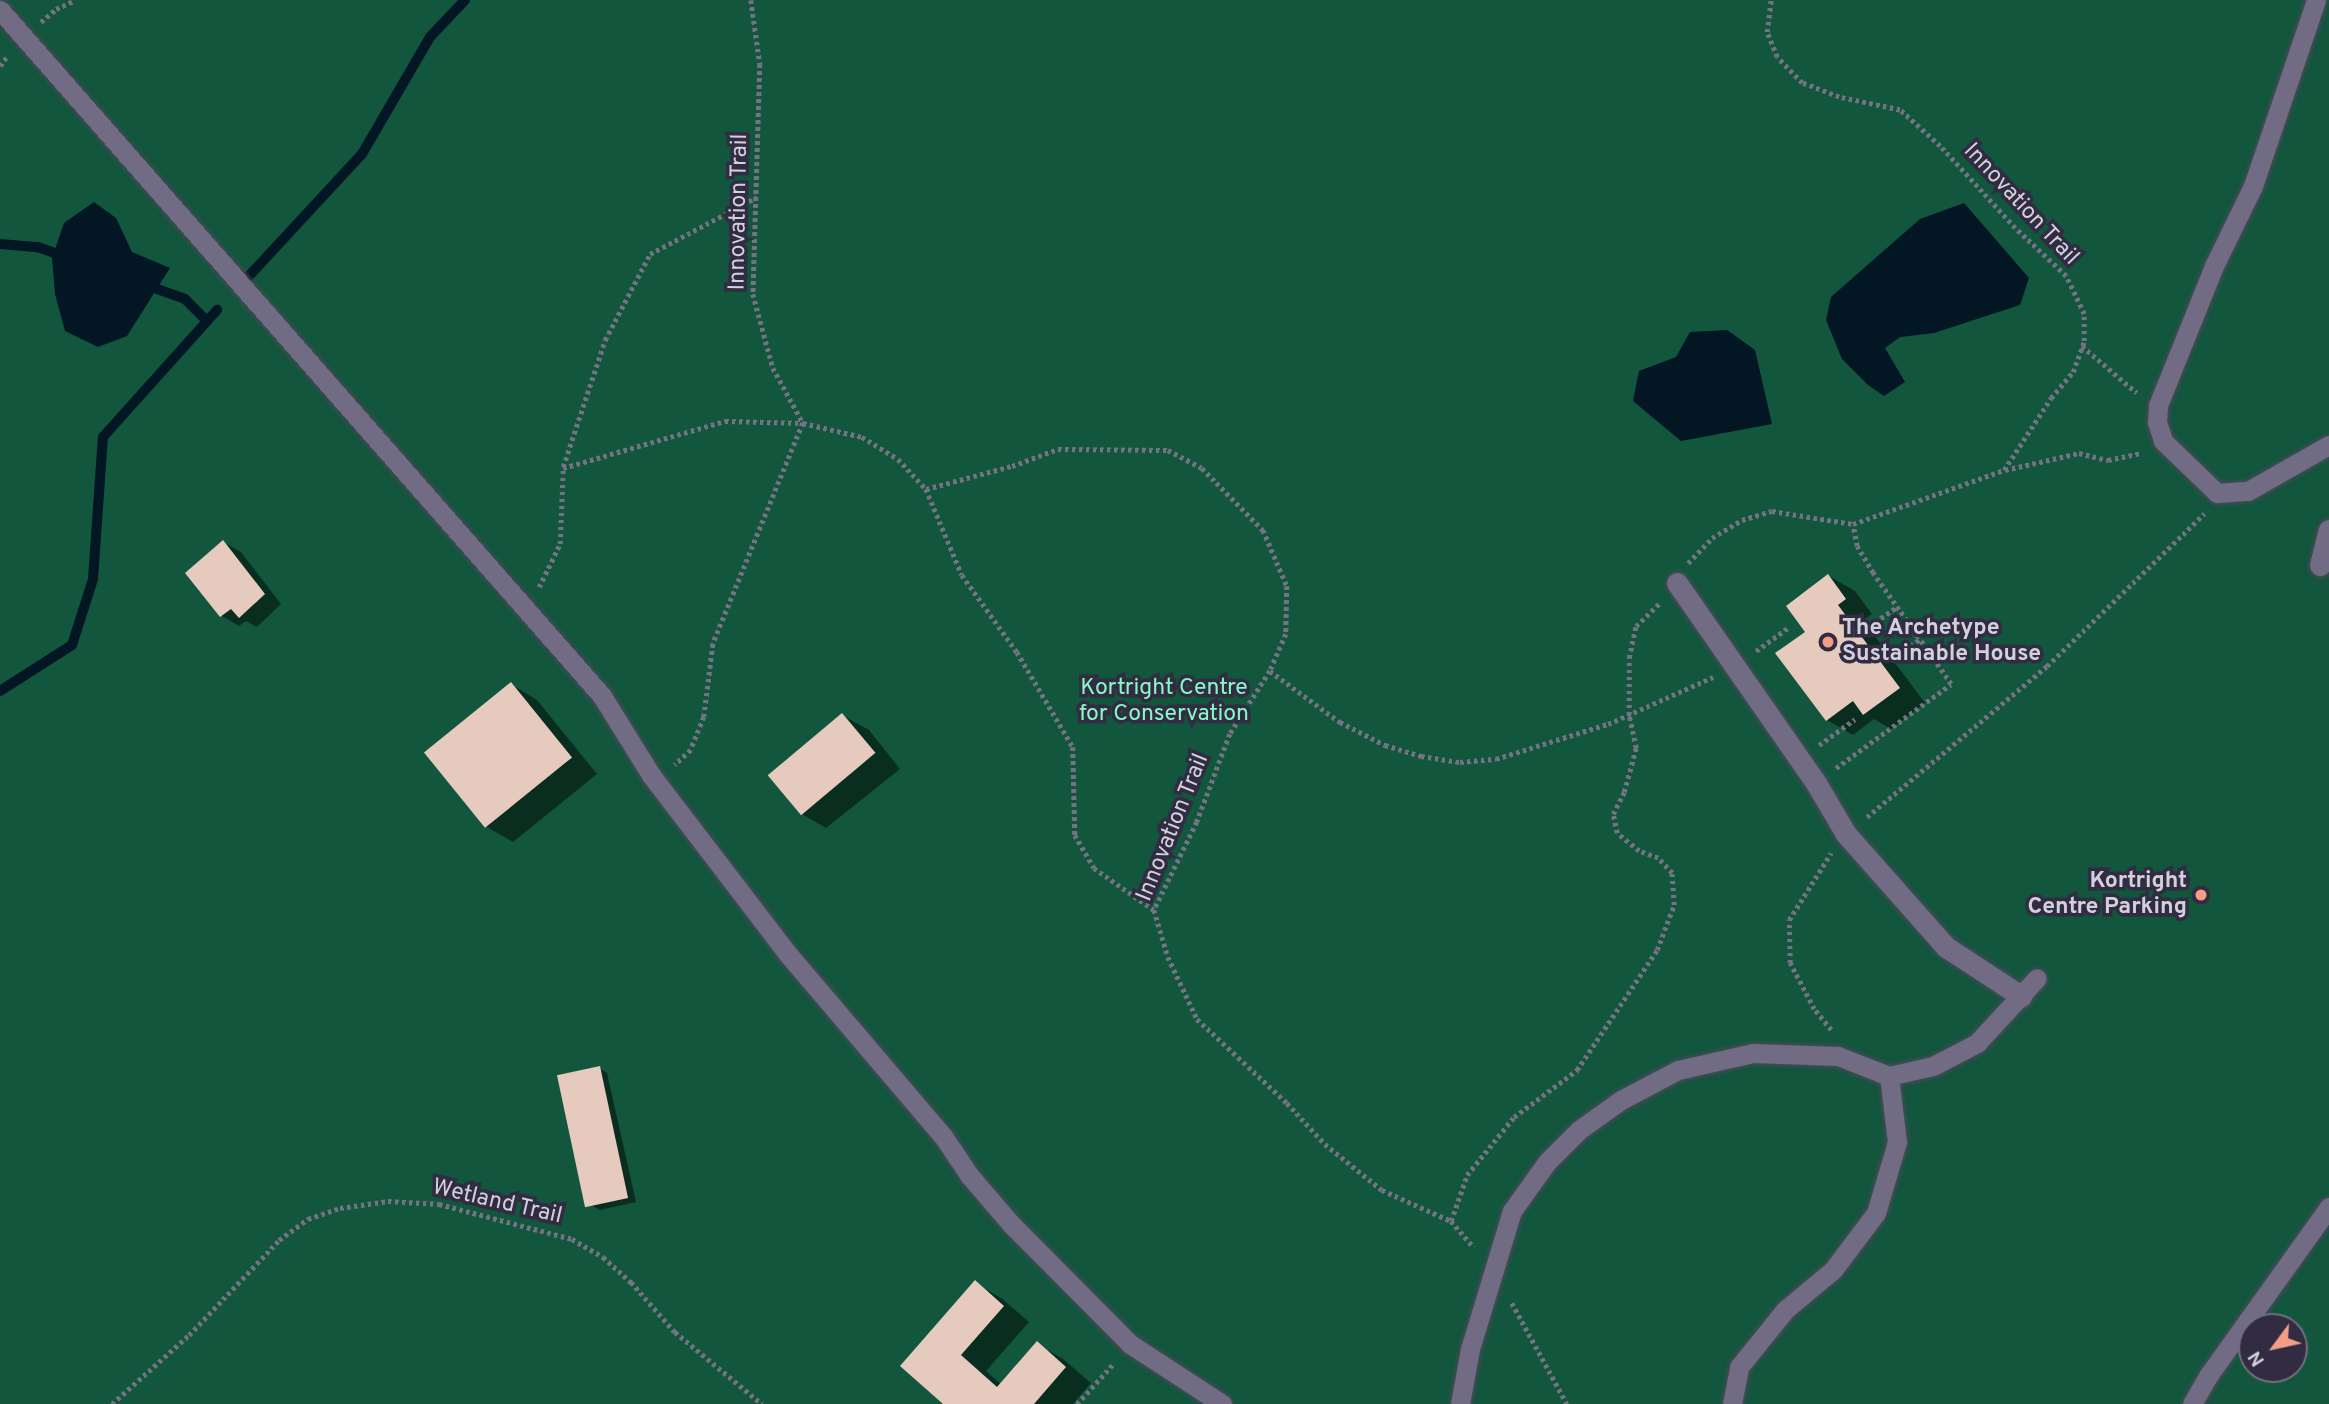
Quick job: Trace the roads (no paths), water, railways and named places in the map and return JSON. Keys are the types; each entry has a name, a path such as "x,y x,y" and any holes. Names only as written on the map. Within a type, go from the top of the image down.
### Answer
{"street":[{"path":"2320,565 2329,530"},
{"path":"1677,583 1816,783 1846,834 1946,947 2021,996"}],"lane":[{"path":"2316,0 2253,186 2214,267 2158,405 2157,422 2163,441 2217,493 2248,491 2329,445"},
{"path":"0,10 602,696 651,775 787,953 943,1136 969,1175 1011,1224 1130,1344 1222,1404"},
{"path":"1460,1404 1470,1349 1512,1211 1547,1162 1579,1130 1621,1100 1678,1070 1753,1053 1838,1055 1889,1076 1933,1066 1977,1043 2037,978"},
{"path":"1732,1404 1739,1367 1785,1310 1833,1270 1876,1213 1897,1142 1889,1076"},
{"path":"2192,1404 2208,1376 2329,1207"}],"water":[{"path":"94,202 116,218 132,252 170,268 127,336 98,347 65,331 55,294 52,258 64,223"},
{"path":"1964,203 2029,278 2020,305 1934,333 1900,337 1885,348 1905,382 1884,396 1868,385 1842,359 1826,320 1831,297 1920,219"},
{"path":"1727,330 1755,350 1772,424 1681,441 1633,401 1639,371 1676,357 1690,332"}],"waterway":[{"path":"249,276 362,154 430,37 465,0"},
{"path":"0,244 38,247 66,257"},
{"path":"146,285 185,299 207,321"},
{"path":"0,691 72,645 93,579 103,437 217,310"}],"place":[{"name":"The Archetype Sustainable House","path":"1828,642"},
{"name":"Kortright Centre Parking","path":"2201,895"}],"park label":[{"name":"Kortright Centre for Conservation","path":"1164,702"}]}
